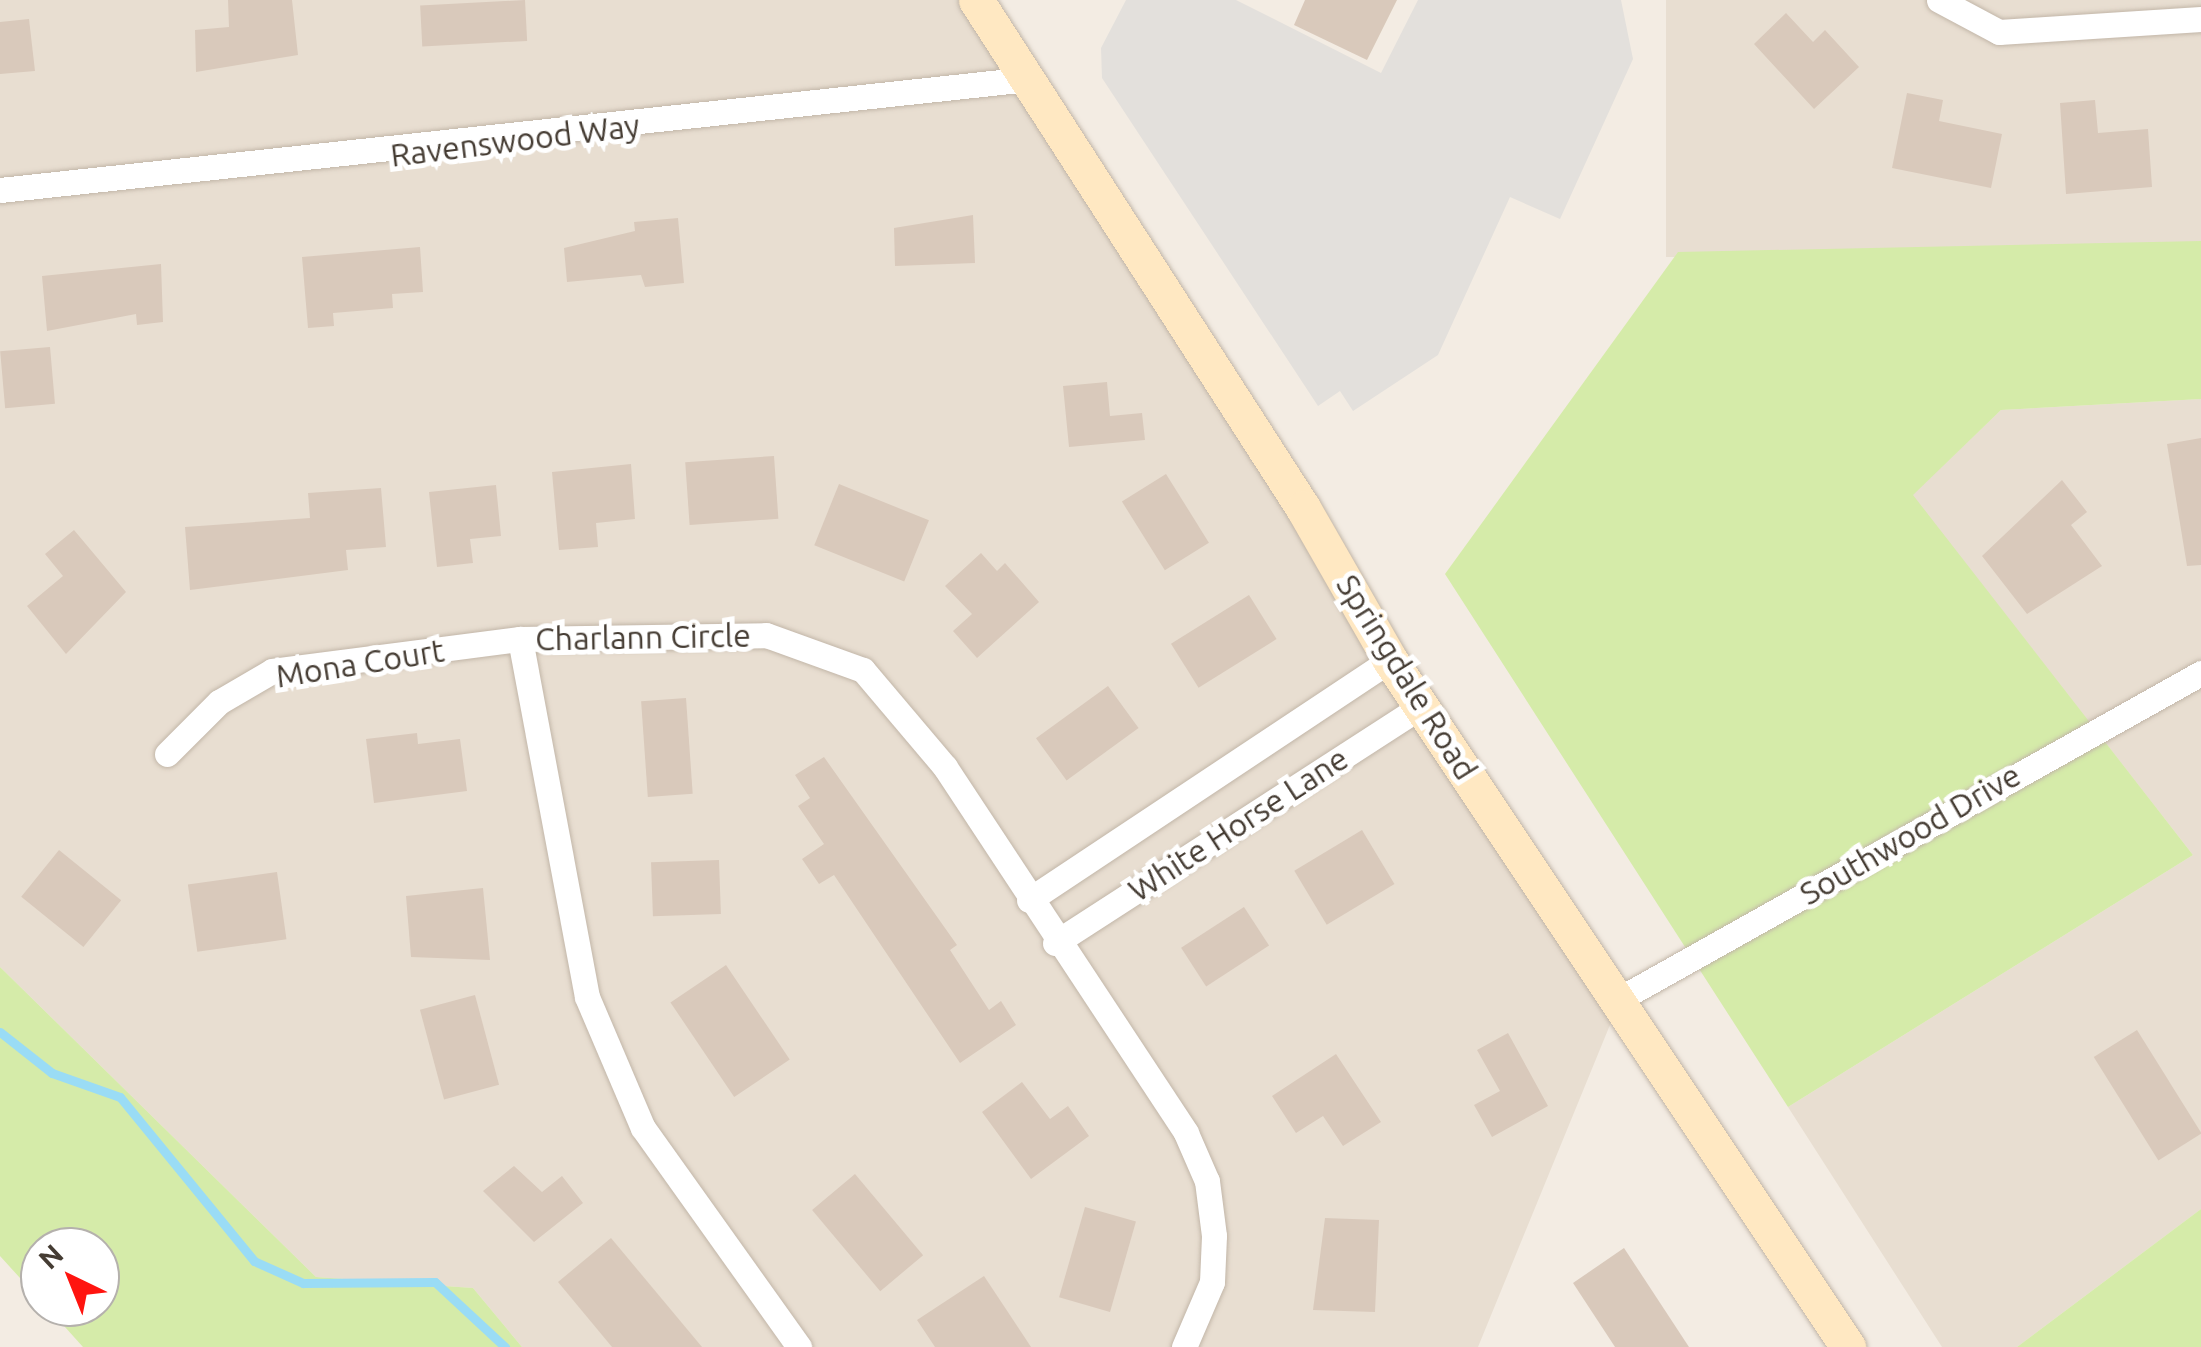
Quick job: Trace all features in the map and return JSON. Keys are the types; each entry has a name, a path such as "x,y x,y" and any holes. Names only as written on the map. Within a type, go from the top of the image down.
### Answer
{"main road":[{"name":"Springdale Road","path":"976,0 1390,660 1621,998 1848,1347"}],"street":[{"path":"1938,0 1999,32 2201,19"},
{"name":"Ravenswood Way","path":"0,190 1028,80"},
{"name":"Charlann Circle","path":"800,1347 643,1128 587,997 520,640 766,634 824,650 895,698 1055,943 1186,1133 1206,1181 1212,1282 1184,1347"},
{"name":"Mona Court","path":"168,754 219,702 272,672 520,640"},
{"name":"White Horse Lane","path":"1029,900 1390,660"},
{"name":"Southwood Drive","path":"1621,998 2201,673"},
{"name":"White Horse Lane","path":"1055,943 1422,706"}],"shaded area":[{"path":"0,0 976,0 1621,998 1478,1347 522,1347 473,1288 316,1277 0,967"},
{"path":"1126,0 1236,0 1381,73 1418,0 1621,0 1633,59 1560,219 1510,197 1438,355 1353,411 1340,391 1318,406 1102,78 1101,48"},
{"path":"1666,0 2201,0 2201,257 1666,257"},
{"path":"2201,399 2201,1209 2017,1347 1942,1347 1788,1107 2193,855 1912,495 2001,410"}],"green space":[{"path":"2201,241 2201,399 2001,410 1913,495 2193,855 1788,1107 1445,574 1678,252"},
{"path":"0,967 316,1277 473,1288 522,1347 83,1347 65,1327 120,1327 120,1227 20,1227 20,1278 0,1256"},
{"path":"2201,1209 2201,1347 2017,1347"}],"building":[{"path":"228,0 292,0 298,55 196,72 195,30 229,27"},
{"path":"525,0 527,41 422,46 420,5"},
{"path":"1305,0 1397,0 1367,60 1294,25"},
{"path":"1786,13 1813,42 1825,30 1859,67 1814,109 1754,44"},
{"path":"29,19 35,71 0,74 0,22"},
{"path":"1907,93 1943,100 1939,121 2002,134 1991,188 1892,168"},
{"path":"2095,100 2098,133 2148,129 2152,187 2066,194 2060,103"},
{"path":"973,215 975,263 895,266 894,228"},
{"path":"678,218 684,283 645,287 641,275 567,282 564,248 635,231 634,222"},
{"path":"420,247 423,292 392,294 393,308 333,313 334,326 308,328 302,257"},
{"path":"161,264 163,322 137,325 136,314 47,331 42,276"},
{"path":"50,347 55,404 5,408 0,351"},
{"path":"1107,382 1110,416 1142,413 1145,440 1069,447 1063,386"},
{"path":"2201,438 2201,565 2187,566 2167,444"},
{"path":"774,456 778,519 690,525 685,462"},
{"path":"631,464 635,519 596,523 598,547 559,550 552,472"},
{"path":"1166,474 1209,543 1165,570 1122,502"},
{"path":"2062,480 2087,512 2071,525 2102,566 2027,614 1982,556"},
{"path":"839,484 929,520 904,582 814,545"},
{"path":"496,485 501,536 470,539 473,563 437,567 429,492"},
{"path":"381,488 386,547 346,550 348,570 190,590 185,527 310,518 308,493"},
{"path":"74,530 126,592 66,654 27,606 63,576 45,554"},
{"path":"981,553 997,571 1005,563 1039,602 977,658 953,631 972,614 945,586"},
{"path":"1249,595 1277,639 1199,688 1171,644"},
{"path":"1108,686 1139,728 1067,780 1036,738"},
{"path":"686,698 693,794 648,797 641,701"},
{"path":"417,733 418,744 460,739 467,791 374,803 366,739"},
{"path":"824,757 957,945 950,950 989,1010 1001,1001 1016,1025 960,1063 834,875 819,884 802,859 824,844 798,806 810,798 795,775"},
{"path":"1362,830 1394,884 1327,925 1294,871"},
{"path":"59,850 121,900 83,947 21,897"},
{"path":"719,860 721,914 653,916 651,862"},
{"path":"277,872 286,939 197,952 188,885"},
{"path":"483,888 490,960 411,957 406,896"},
{"path":"1244,907 1269,946 1206,986 1181,948"},
{"path":"726,965 790,1060 734,1097 670,1002"},
{"path":"475,995 499,1085 444,1100 420,1010"},
{"path":"2137,1030 2201,1132 2158,1160 2094,1057"},
{"path":"1508,1033 1548,1106 1492,1137 1474,1105 1500,1091 1477,1050"},
{"path":"1336,1054 1381,1122 1343,1146 1323,1116 1296,1133 1272,1096"},
{"path":"1022,1082 1050,1119 1068,1106 1089,1136 1031,1179 982,1112"},
{"path":"514,1166 542,1192 562,1176 583,1203 534,1242 483,1191"},
{"path":"855,1174 923,1255 880,1291 812,1210"},
{"path":"1085,1207 1136,1222 1110,1312 1059,1297"},
{"path":"1325,1218 1379,1220 1375,1312 1313,1310"},
{"path":"611,1238 702,1347 612,1347 558,1282"},
{"path":"1624,1248 1689,1347 1615,1347 1573,1283"},
{"path":"984,1276 1031,1347 935,1347 917,1320"}],"waterway":[{"path":"0,1032 52,1073 120,1097 254,1261 303,1283 435,1282 505,1347"}]}
